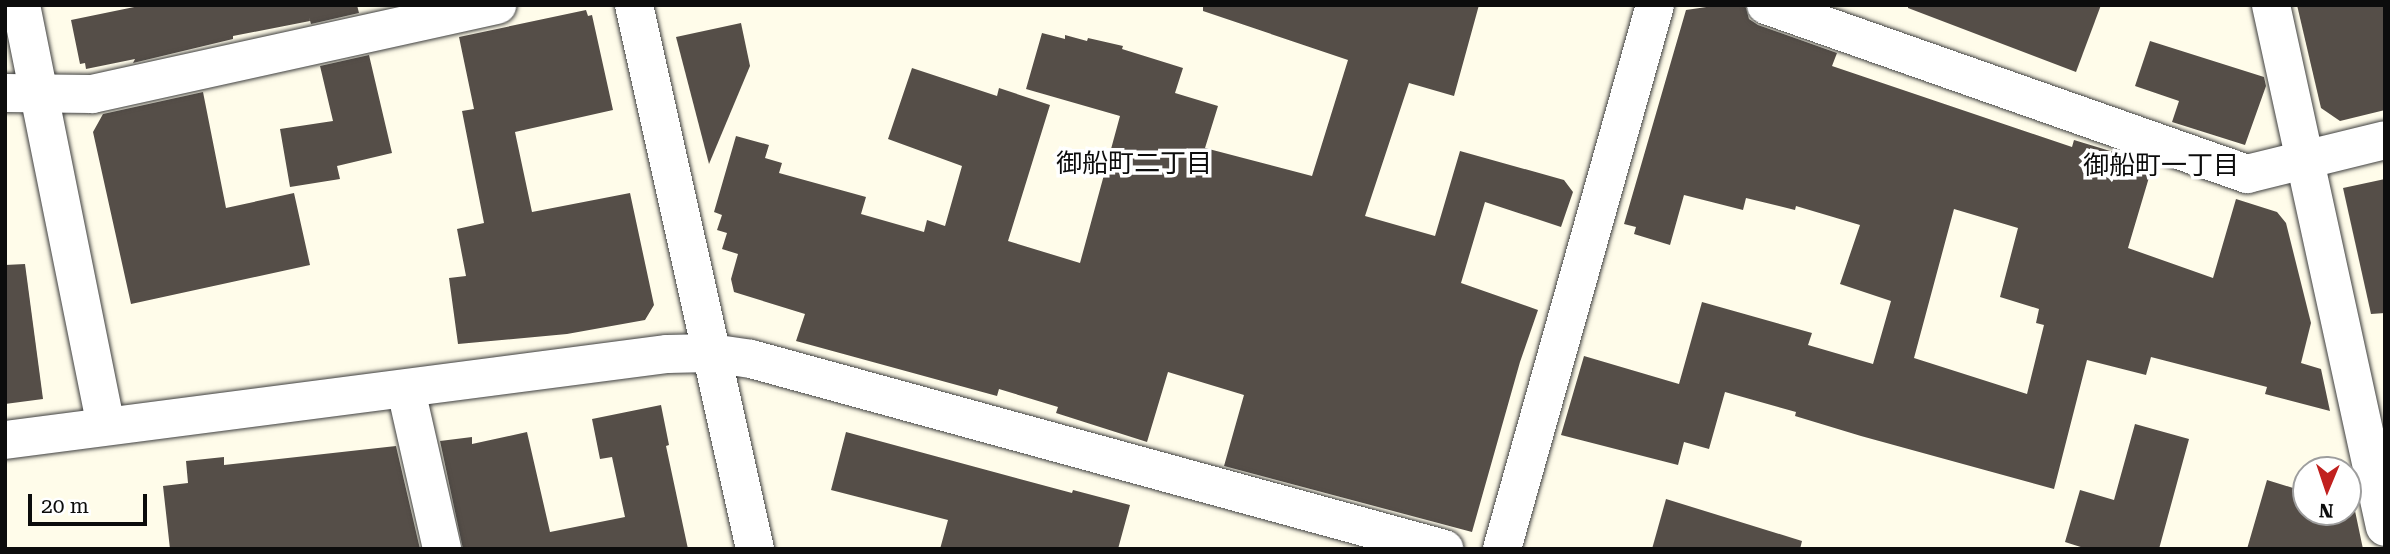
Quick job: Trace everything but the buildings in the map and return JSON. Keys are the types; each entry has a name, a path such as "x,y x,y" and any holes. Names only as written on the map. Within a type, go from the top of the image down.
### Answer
{"street":[{"path":"21,5 22,94 106,426"},
{"path":"22,94 92,94 497,5"},
{"path":"634,5 755,549"},
{"path":"1502,549 1655,5"},
{"path":"1766,5 2246,174 2304,162 2385,140"},
{"path":"2271,5 2385,527"},
{"path":"5,440 667,354 711,353 751,359 1444,549"},
{"path":"405,390 442,549"}],"district":[{"name":"御船町二丁目","path":"1134,164"},
{"name":"御船町一丁目","path":"2161,166"}]}
